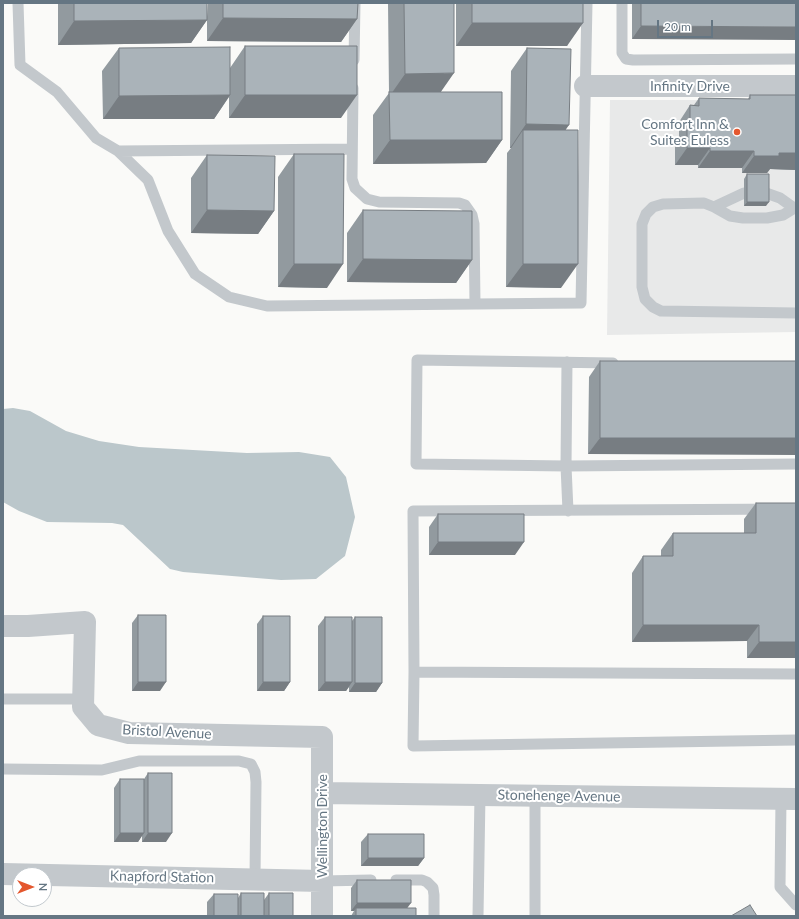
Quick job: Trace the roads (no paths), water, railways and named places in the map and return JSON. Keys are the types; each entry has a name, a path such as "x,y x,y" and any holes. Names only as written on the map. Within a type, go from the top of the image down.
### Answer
{"street":[{"name":"Infinity Drive","path":"585,86 796,86"},
{"name":"Bristol Avenue","path":"3,626 28,626 85,622 83,707 98,725 128,733 322,737"},
{"name":"Wellington Drive","path":"322,737 322,916"},
{"name":"Stonehenge Avenue","path":"322,793 788,799"},
{"name":"Knapford Station","path":"3,874 322,881"}],"lane":[{"path":"18,3 20,65 57,92 96,138 118,151 148,180 168,231 195,274 229,297 267,306 581,303 587,3"},
{"path":"355,3 352,179 355,188 367,199 379,202 459,203 465,205 472,215 474,224 475,304"},
{"path":"622,3 622,53 626,58 633,60 796,59"},
{"path":"118,151 352,149"},
{"path":"714,207 744,192"},
{"path":"766,192 795,207 783,215 766,218 742,218 730,216 704,203 663,204 653,207 646,214 642,224 642,286 645,299 662,311 796,313"},
{"path":"622,363 417,360 416,464 566,466 796,464"},
{"path":"567,362 566,466 568,510"},
{"path":"796,509 413,511 413,746 796,740"},
{"path":"414,672 796,674"},
{"path":"3,698 83,699"},
{"path":"3,769 102,770 140,761 239,761 251,764 256,782 255,879"},
{"path":"478,916 480,795"},
{"path":"535,796 535,916"},
{"path":"788,799 780,887 796,905"},
{"path":"322,881 422,880 427,882 433,888 434,916"}],"place":[{"name":"Comfort Inn & Suites Euless","path":"737,132"}]}
